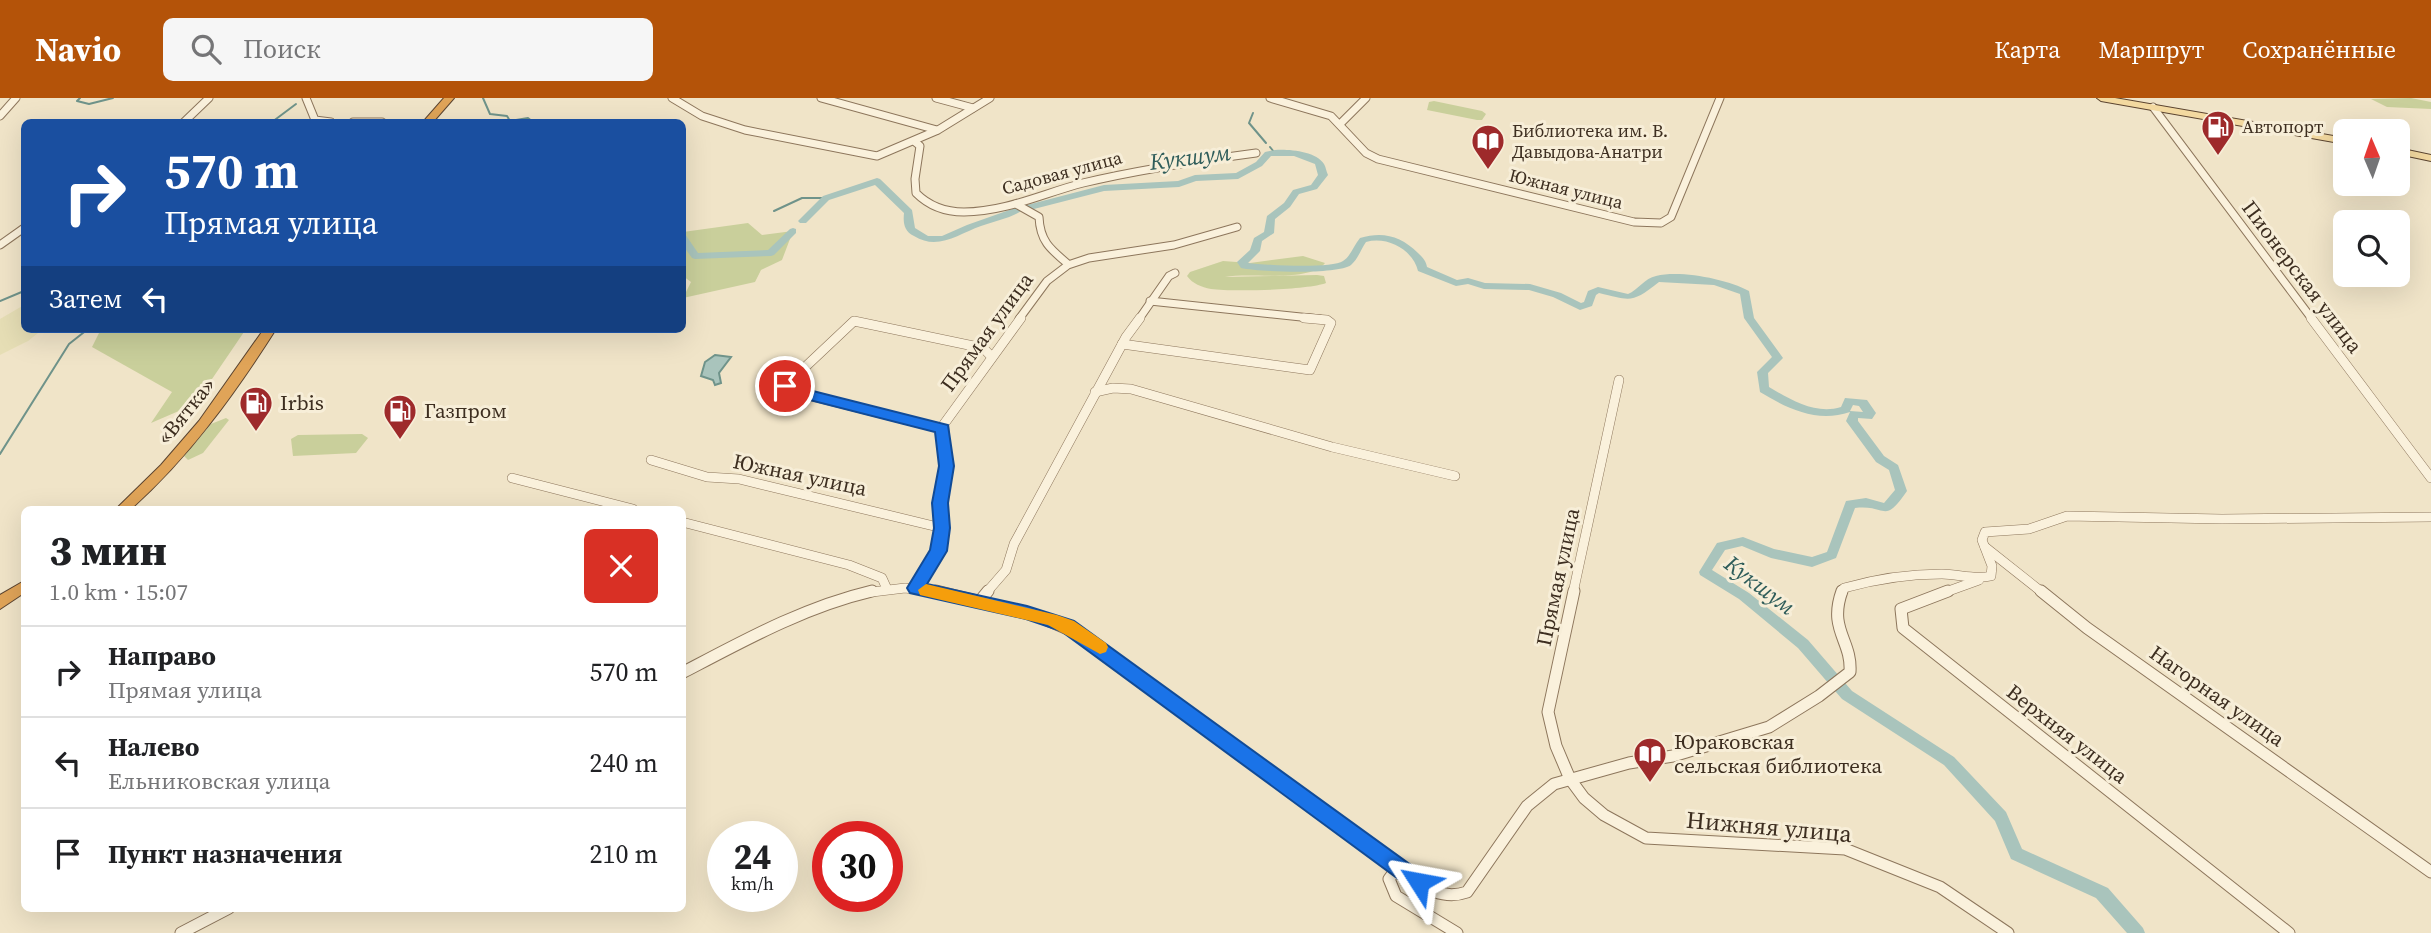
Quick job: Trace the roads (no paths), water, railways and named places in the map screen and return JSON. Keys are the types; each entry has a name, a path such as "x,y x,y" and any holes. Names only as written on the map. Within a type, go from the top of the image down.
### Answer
{"highway":[{"path":"431,119 447,101"},
{"name":"«Вятка»","path":"127,506 198,433 223,401 267,333"},
{"path":"0,603 21,588"}],"main road":[{"path":"2101,98 2333,139"},
{"name":"Пионерская улица","path":"2146,98 2152,107"},
{"path":"2410,154 2431,158"}],"street":[{"path":"0,116 16,98"},
{"path":"187,119 209,98"},
{"path":"306,98 315,119"},
{"path":"672,98 702,116 745,130 877,156 937,130 990,98"},
{"path":"821,98 937,130"},
{"path":"936,98 973,108"},
{"name":"Южная улица","path":"1270,98 1331,116 1366,153 1389,162 1634,222 1653,224 1667,221 1671,217 1720,98"},
{"path":"1340,124 1366,98"},
{"name":"Пионерская улица","path":"2152,107 2431,478"},
{"path":"1331,116 1348,114"},
{"name":"Садовая улица","path":"914,141 920,146 914,185 921,198 943,210 958,212 1016,204 1048,192 1149,167 1256,153"},
{"path":"1016,204 1039,217 1040,233 1047,247 1068,264 1093,256 1139,252 1237,227"},
{"path":"0,245 21,230"},
{"name":"Прямая улица","path":"942,429 1047,281 1068,264"},
{"path":"979,602 1006,570 1014,544 1122,344 1150,301 1169,276 1175,273"},
{"path":"1122,344 1310,370 1331,323 1327,320 1150,301"},
{"path":"916,588 938,551 942,528 940,503 946,466 942,429 787,390 785,386 854,321 983,348 999,346"},
{"path":"983,348 992,357"},
{"name":"Прямая улица","path":"1570,779 1551,729 1548,712 1619,380"},
{"path":"1095,392 1113,388 1131,389 1256,426 1410,467 1455,476"},
{"name":"Южная улица","path":"651,460 708,477 739,479 942,528"},
{"path":"512,478 621,506"},
{"path":"686,671 794,618 838,601 887,589 916,588 1051,619 1084,636 1397,868 1440,897 1455,899 1467,892 1527,807 1543,791 1570,779 1629,763 1673,756 1769,727 1819,696 1850,672 1852,662 1838,629 1837,605 1844,588 1869,580 1952,574 1979,580 1993,572 1984,547 1982,535 1985,532 2029,530 2061,516 2214,519 2431,517"},
{"path":"686,523 849,565 881,578 887,589"},
{"name":"Нагорная улица","path":"1984,547 2087,628 2431,872"},
{"name":"Верхняя улица","path":"1979,580 1901,609 1903,628 2289,933"},
{"name":"Нижняя улица","path":"1570,779 1584,795 1627,832 1646,838 1845,849 1940,887 2008,933"},
{"path":"1397,868 1389,879 1396,897 1457,933"},
{"path":"181,933 221,912"}],"water":[{"path":"715,355 731,357 719,373 721,383 715,385 713,380 701,376 705,362"}],"waterway":[{"name":"Кукшум","path":"80,98 77,101 89,104 113,98"},
{"name":"Кукшум","path":"483,98 490,114 507,116 509,119"},
{"path":"276,119 296,104"},
{"path":"1253,113 1249,123 1266,143"},
{"name":"Кукшум","path":"522,119 529,119"},
{"name":"Кукшум","path":"1270,147 1274,152"},
{"name":"Кукшум","path":"1030,207 1104,188 1179,184 1195,178 1238,176 1259,164 1268,154 1288,152 1319,163 1323,175 1314,187 1296,192 1287,205 1270,218 1269,233 1257,240 1255,251 1242,262 1245,266 1294,268 1343,265 1350,260 1363,240 1381,237 1396,241 1410,250 1422,263 1422,269 1456,283 1468,281 1484,286 1530,287 1557,295 1580,307 1588,304 1592,293 1598,290 1628,297 1636,295 1656,279 1714,282 1745,293 1749,318 1778,358 1762,372 1764,389 1814,412 1846,409 1849,401 1863,403 1870,413 1868,416 1854,414 1852,421 1880,459 1894,468 1901,491 1887,508 1866,502 1850,504 1832,555 1812,562 1771,553 1743,541 1721,546 1705,572 1744,596 1803,644 1847,695 1949,761 2001,817 2016,854 2102,893 2137,933"},
{"name":"Кукшум","path":"803,221 826,198 877,181 909,212 910,228 918,235 932,240 950,237 1018,210"},
{"path":"774,211 802,198 826,198"},
{"name":"Кукшум","path":"686,242 695,256 771,253 793,231"},
{"path":"0,301 21,292"},
{"path":"0,454 69,344 83,333"}],"place":[{"name":"Автопорт","path":"2218,157"},
{"name":"Библиотека им. В. Давыдова-Анатри","path":"1488,171"},
{"name":"Irbis","path":"256,433"},
{"name":"Газпром","path":"400,441"},
{"name":"Юраковская сельская библиотека","path":"1650,784"}]}
